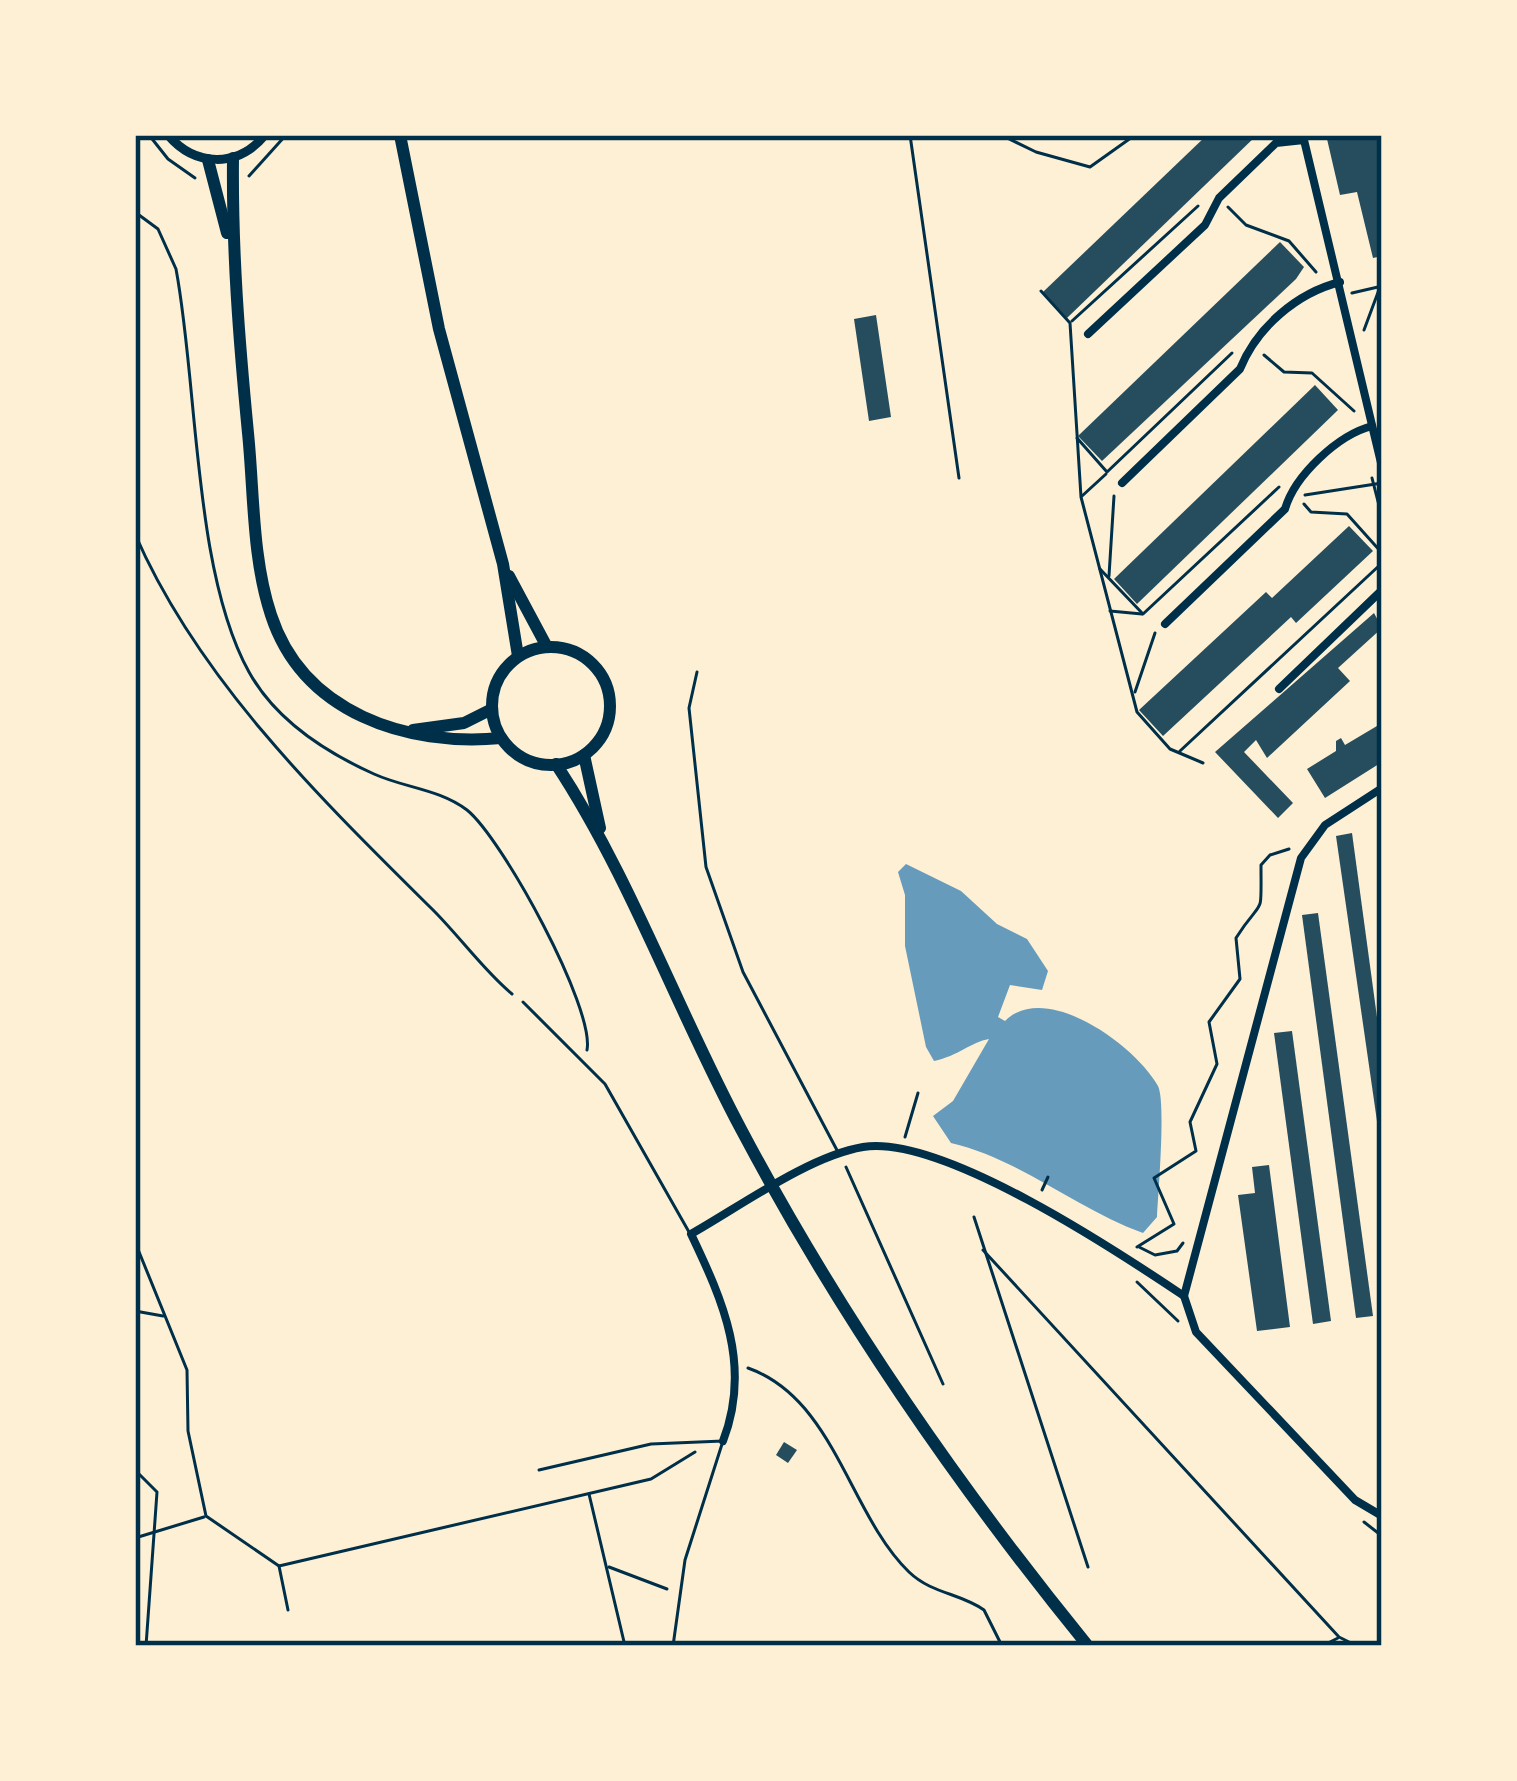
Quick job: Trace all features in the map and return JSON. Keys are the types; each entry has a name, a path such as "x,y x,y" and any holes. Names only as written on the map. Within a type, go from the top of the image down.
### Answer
{"main road":[{"path":"400,135 439,329 503,564 518,656"},
{"path":"233,158 230,245 261,568 273,621 294,662 317,688 354,714 448,740 501,738"},
{"path":"208,160 230,245"},
{"path":"503,564 547,646"},
{"path":"547,646 584,656 607,686 607,724 584,754 556,764 522,757 501,738 492,709 496,682 518,656 547,646"},
{"path":"404,731 464,723 492,709"},
{"path":"584,754 601,836"},
{"path":"556,764 601,836 673,996 796,1227 943,1456 1088,1646"}],"street":[{"path":"168,135 191,155 208,160 233,158 265,135"},
{"path":"1088,334 1205,225 1219,198 1276,143 1304,140 1382,467"},
{"path":"1122,483 1240,369 1250,344 1309,290 1340,282"},
{"path":"1165,624 1285,509 1291,489 1352,431 1372,426"},
{"path":"1279,689 1382,590"},
{"path":"1382,788 1325,825 1301,858 1184,1296 1196,1332 1355,1500 1382,1516"},
{"path":"723,1441 733,1410 735,1364 726,1310 691,1234 840,1154 863,1147 903,1149 1030,1203 1184,1296"}],"lane":[{"path":"910,135 959,478"},
{"path":"697,672 689,707 706,867 743,972 840,1154"},
{"path":"523,1002 605,1084 691,1234"},
{"path":"538,1470 651,1444 723,1441 701,1501 680,1594 674,1646"}],"path":[{"path":"149,135 163,155 201,185"},
{"path":"243,184 286,135"},
{"path":"1001,135 1036,152 1090,167 1135,135"},
{"path":"1219,198 1246,225 1289,241 1316,272"},
{"path":"1070,323 1198,207"},
{"path":"135,212 158,229 176,269 213,556 230,627 249,673 272,706 304,734 374,774 435,793 470,812 557,947 590,1046 583,1057"},
{"path":"1309,280 1318,262 1324,286"},
{"path":"1041,292 1070,323 1081,497 1137,712 1179,752 1204,764"},
{"path":"1081,497 1246,340 1284,372 1312,373 1353,410"},
{"path":"1348,420 1352,398"},
{"path":"1075,435 1107,472"},
{"path":"1110,611 1143,614 1285,482 1291,489"},
{"path":"1108,578 1114,495 1122,483"},
{"path":"1382,483 1297,496 1311,512 1347,514 1382,553"},
{"path":"135,548 136,537"},
{"path":"136,537 186,631 263,729 340,819 523,1002"},
{"path":"1179,752 1382,563"},
{"path":"1099,568 1143,614"},
{"path":"1133,698 1156,632 1165,624"},
{"path":"1137,1246 1170,1230 1173,1214 1154,1178 1196,1151 1190,1122 1217,1064 1208,1022 1240,979 1236,938 1258,915 1265,897 1261,865 1270,855 1296,847"},
{"path":"903,1149 918,1093"},
{"path":"840,1154 943,1384"},
{"path":"1039,1197 1048,1178"},
{"path":"974,1217 1088,1567"},
{"path":"135,1242 187,1370 188,1431 206,1516 279,1567 288,1610"},
{"path":"983,1250 1339,1637 1357,1646"},
{"path":"135,1311 166,1316"},
{"path":"735,1364 770,1379 801,1406 907,1570 936,1592 977,1604 989,1616 1002,1646"},
{"path":"279,1567 651,1479 705,1442"},
{"path":"135,1470 158,1492 146,1646"},
{"path":"588,1492 625,1646"},
{"path":"135,1538 206,1516"},
{"path":"606,1566 680,1594"},
{"path":"1322,1646 1339,1637"}],"water":[{"path":"906,864 961,891 997,924 1027,939 1048,971 1042,990 1010,985 998,1017 1005,1021 1022,1010 1043,1008 1066,1013 1111,1037 1158,1086 1157,1217 1143,1233 1001,1160 951,1143 933,1116 953,1101 989,1039 934,1061 926,1047 905,946 905,895 898,872"}],"building":[{"path":"1207,135 1257,135 1067,318 1043,292"},
{"path":"1376,135 1382,158 1382,256 1373,258 1357,192 1340,195 1327,139"},
{"path":"1280,242 1304,267 1296,279 1102,461 1078,436"},
{"path":"876,315 891,417 869,421 854,319"},
{"path":"1315,385 1338,410 1137,604 1114,579"},
{"path":"1349,526 1373,551 1296,623 1291,617 1163,736 1139,710 1266,592 1272,598"},
{"path":"1374,613 1382,628 1338,668 1350,681 1267,758 1256,740 1244,752 1293,803 1278,818 1215,752"},
{"path":"1382,723 1382,762 1325,798 1307,769 1336,751 1336,741 1341,738 1345,745"},
{"path":"1352,833 1382,1054 1382,1156 1336,836"},
{"path":"1318,913 1373,1316 1356,1318 1302,915"},
{"path":"1292,1031 1331,1321 1313,1324 1274,1033"},
{"path":"1269,1165 1290,1327 1257,1331 1238,1195 1255,1193 1252,1167"},
{"path":"784,1442 797,1450 788,1463 776,1455"}]}
